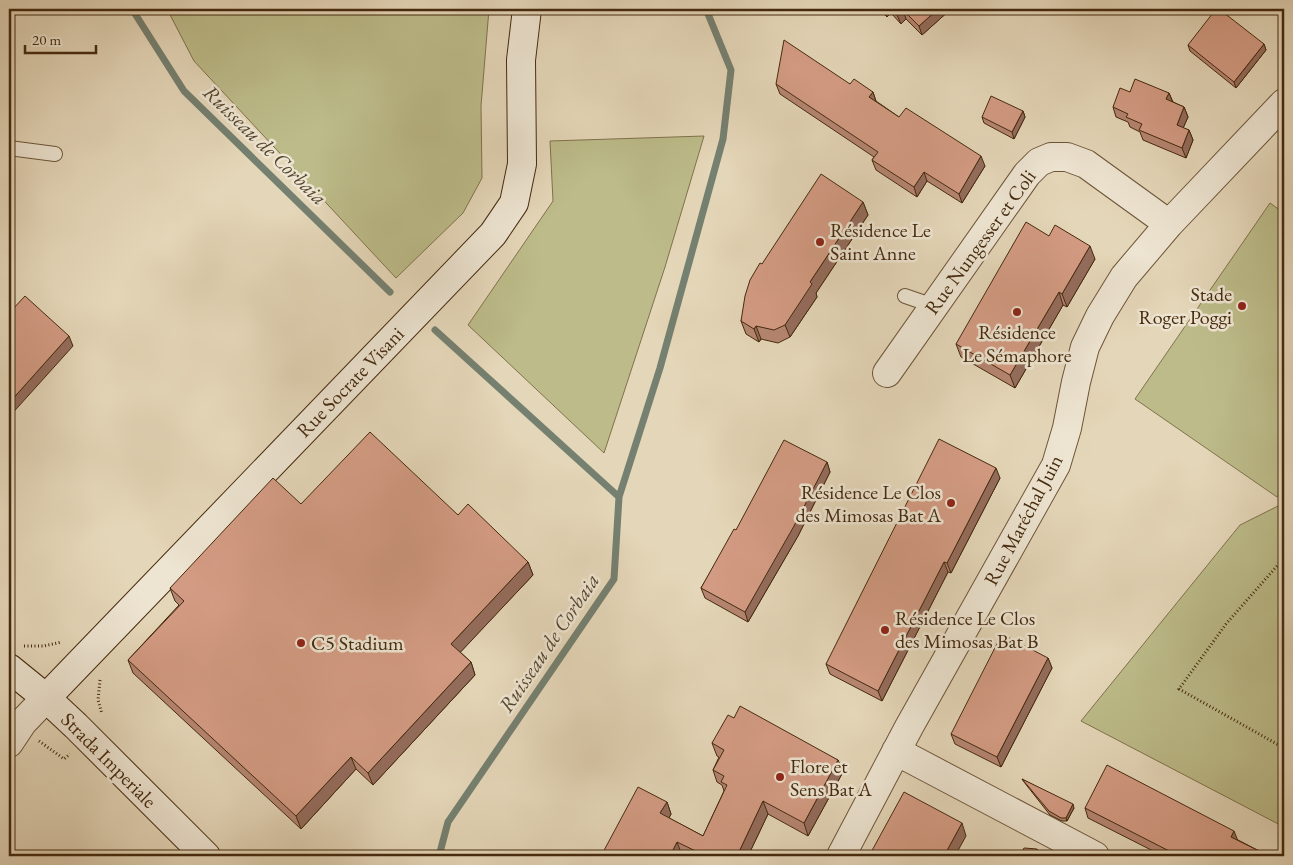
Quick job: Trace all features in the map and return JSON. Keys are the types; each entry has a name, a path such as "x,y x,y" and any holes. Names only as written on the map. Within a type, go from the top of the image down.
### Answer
{"street":[{"name":"Rue Socrate Visani","path":"9,743 24,722 92,649 493,234 514,203 522,164 521,60 527,9"},
{"name":"Rue Maréchal Juin","path":"840,856 896,751 1056,465 1067,428 1085,348 1100,316 1124,277 1169,224 1284,103"},
{"name":"Rue Nungesser et Coli","path":"887,373 1027,174 1039,162 1051,157 1067,157 1086,164 1169,224"},
{"name":"Strada Imperiale","path":"13,656 46,698 206,856"},
{"path":"896,751 1095,856"}],"lane":[{"path":"9,148 55,154"},
{"path":"905,296 934,306"}],"path":[{"path":"1284,558 1226,624 1179,689 1284,748"},
{"path":"13,656 22,646 60,644 72,634 92,649"}],"shaded area":[{"path":"167,9 489,9 481,106 482,178 463,213 396,278 194,61"},
{"path":"704,136 665,267 604,453 468,325 553,201 550,141"},
{"name":"Stade Roger Poggi","path":"1270,203 1284,213 1284,486 1277,497 1135,399"},
{"path":"1284,503 1284,827 1081,721 1240,525"}],"building":[{"path":"892,9 938,9 919,26 903,10 897,15"},
{"path":"1216,9 1219,9 1264,44 1234,82 1188,45"},
{"path":"784,40 850,84 854,79 873,92 869,97 899,117 906,108 981,156 959,194 924,172 914,187 872,160 878,152 776,84"},
{"path":"1135,79 1169,93 1166,99 1184,107 1177,125 1189,130 1182,148 1139,130 1142,124 1126,117 1128,114 1113,107 1120,88 1130,92"},
{"path":"991,96 1023,111 1012,132 982,117"},
{"name":"Résidence Le Saint Anne","path":"821,174 863,202 810,282 812,284 785,325 774,330 756,326 754,329 741,321 750,280"},
{"name":"Résidence Le Sémaphore","path":"1026,222 1049,236 1055,225 1090,246 1062,294 1059,292 1010,375 956,344"},
{"path":"25,296 69,336 9,403 9,306 12,310"},
{"name":"C5 Stadium","path":"370,432 458,515 468,504 528,562 451,644 471,662 368,773 351,757 296,816 128,660 184,601 170,588 273,478 301,504"},
{"path":"939,439 996,468 947,563 944,562 878,691 826,664"},
{"path":"784,440 827,462 794,526 745,612 701,588 734,529 736,530"},
{"path":"1002,634 1048,658 997,757 951,734"},
{"path":"740,706 838,760 804,823 763,801 737,856 706,856 677,842 670,856 601,856 638,787 667,802 660,813 703,836 727,785 721,782 724,776 713,770 724,750 712,743 728,715 734,718"},
{"path":"1107,765 1234,831 1231,837 1269,856 1179,856 1085,808"},
{"path":"1022,779 1073,804 1066,818 1061,818 1049,811"},
{"path":"904,792 962,823 944,856 869,856"},
{"path":"1024,848 1037,849 1043,856 1020,856"}],"waterway":[{"name":"Ruisseau de Corbaia","path":"132,9 184,91 390,292"},
{"path":"619,497 660,368 723,139 731,70 706,9"},
{"name":"Ruisseau de Corbaia","path":"435,330 619,497 614,579 448,822 439,856"}],"place":[{"name":"Résidence Le Saint Anne","path":"820,242"},
{"name":"Stade Roger Poggi","path":"1242,306"},
{"name":"Résidence Le Sémaphore","path":"1017,312"},
{"name":"Résidence Le Clos des Mimosas Bat A","path":"951,503"},
{"name":"Résidence Le Clos des Mimosas Bat B","path":"885,630"},
{"name":"C5 Stadium","path":"301,643"},
{"name":"Flore et Sens Bat A","path":"780,777"}]}
